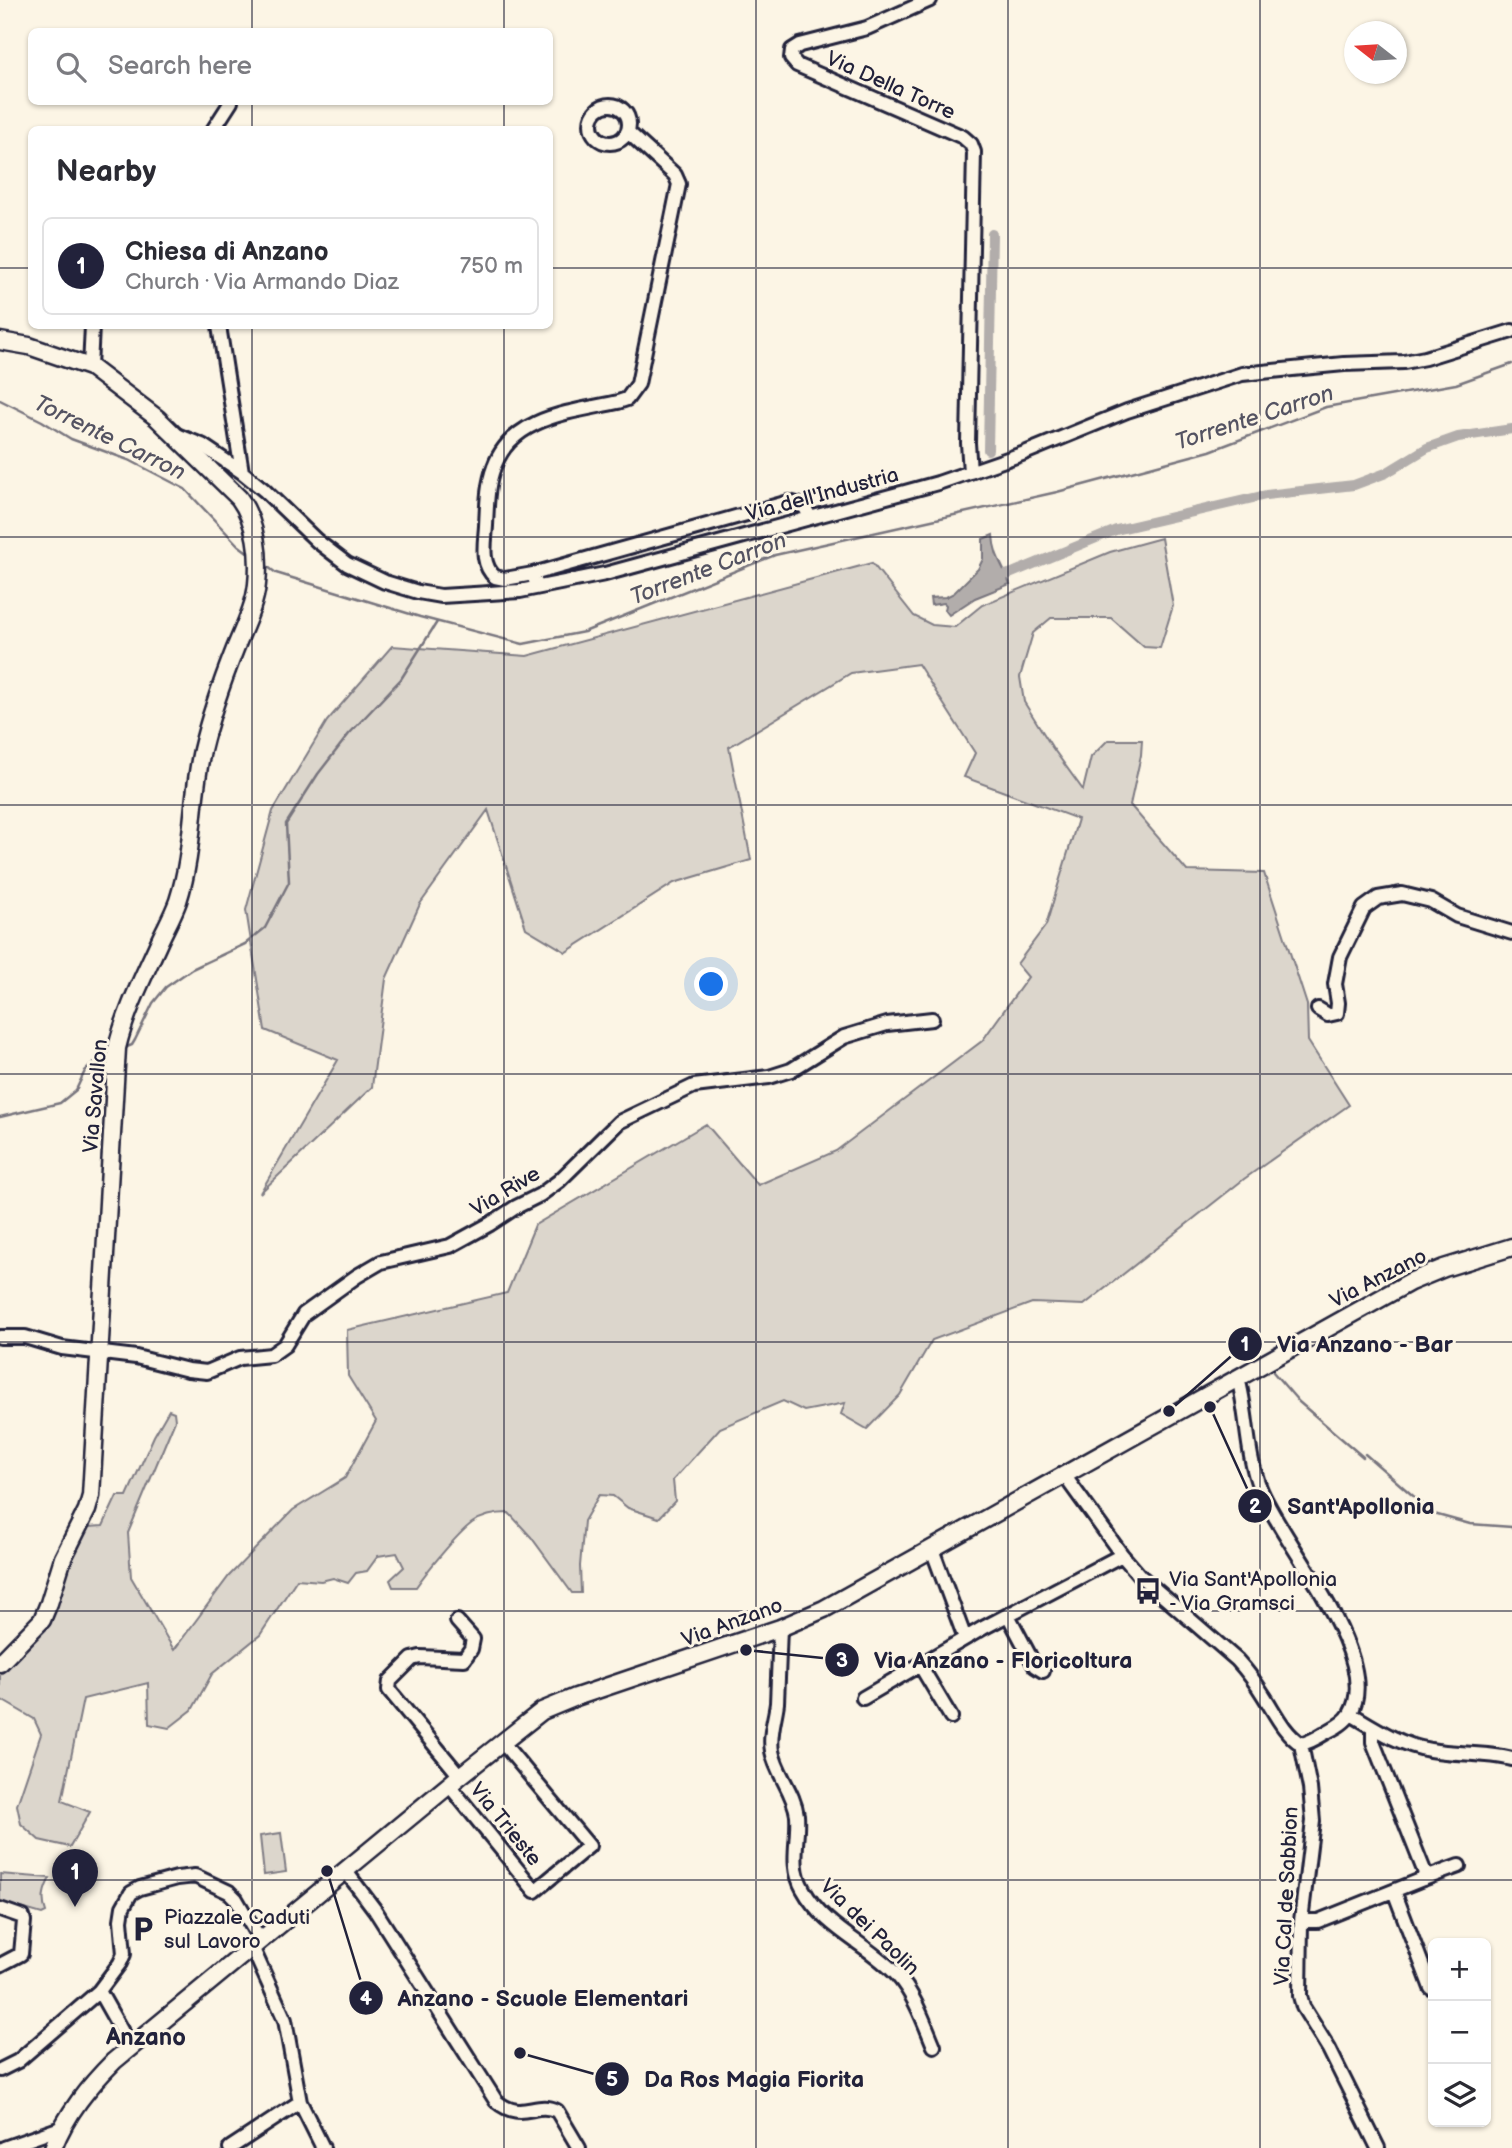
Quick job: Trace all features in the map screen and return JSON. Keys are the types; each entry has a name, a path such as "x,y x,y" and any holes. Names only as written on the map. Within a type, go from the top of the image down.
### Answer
{"main road":[{"name":"Via Savallon","path":"0,341 39,349 90,367 175,434 247,509 253,522 258,581 252,606 220,690 202,750 187,868 177,904 130,1004 117,1053 91,1496 87,1510 68,1546 42,1620 0,1663"},
{"name":"Via Anzano","path":"52,2148 61,2128 92,2083 130,2046 542,1712 562,1702 780,1629 824,1609 1410,1282 1444,1268 1512,1247"}],"street":[{"name":"Via Della Torre","path":"930,0 867,27 800,46 792,50 791,58 797,65 963,137 971,144 974,152 968,443 970,472"},
{"path":"216,126 229,105"},
{"path":"628,132 675,175 679,184 638,384 627,399 546,418 518,433 499,454 488,490 484,545 487,568 495,577 505,579 533,574 789,502 804,506 810,517"},
{"path":"90,367 92,329"},
{"path":"219,329 242,472"},
{"name":"Via dell'Industria","path":"175,434 202,445 242,472 317,541 347,564 384,582 441,596 520,591 605,574 938,483 1022,454 1127,411 1242,374 1344,364 1404,362 1512,331"},
{"path":"533,574 537,587"},
{"path":"1318,1009 1328,1015 1337,1013 1335,984 1340,957 1364,908 1378,898 1402,894 1431,901 1457,916 1512,933"},
{"name":"Via Rive","path":"0,1337 24,1337 62,1348 136,1357 207,1372 240,1357 271,1354 285,1345 304,1314 357,1276 381,1262 450,1246 540,1195 559,1181 619,1122 694,1086 769,1077 791,1070 844,1037 887,1024 932,1018"},
{"path":"1064,1475 1122,1555 1154,1589 1249,1673 1282,1726 1294,1740 1301,1744 1308,1742 1335,1728 1351,1714 1356,1695 1349,1644 1259,1486 1238,1378"},
{"path":"932,1549 963,1633 970,1636"},
{"path":"863,1698 1008,1615 1122,1555"},
{"path":"1008,1615 1035,1666 1043,1671"},
{"path":"455,1781 389,1690 390,1681 412,1659 464,1659 471,1649 472,1639 457,1621"},
{"name":"Via dei Paolin","path":"780,1629 777,1701 771,1748 797,1814 794,1854 796,1871 803,1889 829,1921 899,1977 934,2046"},
{"path":"920,1665 951,1717"},
{"path":"1351,1714 1411,1746 1512,1759"},
{"path":"1373,1728 1373,1742 1425,1873 1423,1879"},
{"name":"Via Trieste","path":"455,1781 535,1891 589,1846 502,1742"},
{"name":"Via Cal de Sabbion","path":"1301,1744 1310,1788 1313,1821 1301,1921 1299,1981 1303,2007 1329,2049 1378,2148"},
{"path":"1301,1921 1318,1922 1459,1866"},
{"path":"345,1870 375,1910 496,2101 505,2108 519,2112 551,2108 557,2111 579,2148"},
{"path":"0,2070 18,2061 99,1991 120,1963 124,1954 121,1920 123,1907 131,1893 177,1878 195,1877 229,1892 236,1899 285,2020 300,2102 323,2148"},
{"path":"1394,1891 1428,1979"},
{"path":"0,1909 23,1917 24,1921 21,1954 0,1965"},
{"path":"99,1991 130,2046"},
{"path":"230,2148 300,2102"},
{"path":"4,2148 61,2128"}],"shaded area":[{"path":"993,535 997,555 1010,584 975,598 949,615 944,603 931,605 930,598 946,597 954,593 978,569 983,559 983,539"},
{"path":"1161,538 1173,606 1160,648 1144,647 1111,618 1051,618 1033,633 1020,677 1024,702 1083,790 1091,757 1108,740 1142,740 1130,805 1187,871 1264,873 1307,1005 1308,1041 1349,1105 1244,1179 1084,1305 1032,1303 932,1340 900,1395 867,1429 841,1414 845,1403 804,1411 783,1401 720,1428 673,1480 675,1501 659,1518 628,1508 613,1496 599,1495 584,1521 580,1566 581,1593 572,1593 531,1537 509,1513 495,1514 466,1528 416,1587 393,1587 390,1580 404,1567 397,1553 378,1556 367,1571 356,1573 348,1583 333,1578 321,1581 297,1579 260,1635 212,1674 192,1710 169,1728 149,1724 148,1683 83,1699 62,1801 90,1812 70,1847 39,1840 21,1824 17,1805 41,1734 34,1719 0,1699 0,1675 47,1627 68,1566 88,1527 103,1526 117,1496 127,1496 169,1410 174,1412 175,1420 128,1533 131,1577 174,1650 229,1576 293,1510 345,1478 376,1421 348,1376 347,1330 507,1293 535,1225 706,1124 758,1185 836,1151 982,1041 1028,977 1017,964 1046,925 1078,819 964,777 975,753 918,664 851,673 729,747 751,860 674,883 566,952 526,928 488,810 420,904 386,979 372,1087 260,1193 338,1060 265,1030 246,910 273,811 327,721 392,646 527,656 872,563 914,616 932,625 955,627 982,605 1110,552"},
{"path":"281,1833 286,1872 264,1875 260,1836"},
{"path":"0,1874 50,1878 44,1894 46,1912 42,1914 0,1902"}],"waterway":[{"path":"988,450 992,234"},
{"name":"Torrente Carron","path":"264,564 276,573 420,617 523,644 584,632 775,555 1057,492 1210,451 1326,407 1456,384 1512,364"},
{"name":"Torrente Carron","path":"0,400 71,439 131,461 185,489 238,545 250,554"},
{"path":"995,578 1116,530 1266,495 1354,485 1386,473 1427,448 1458,437 1512,429"},
{"path":"122,1049 132,1045 153,1003 166,987 192,969 245,944 265,928 289,882 286,824 318,774 349,734 401,679 437,622"},
{"path":"0,1117 60,1103 76,1090 85,1071 95,1062 110,1055"},
{"path":"1273,1372 1299,1402 1363,1457"},
{"path":"1365,1454 1434,1514 1470,1524 1512,1527"}],"place":[{"name":"Sant'Apollonia","path":"1210,1407"},
{"name":"Via Anzano - Bar","path":"1169,1411"},
{"name":"Via Sant'Apollonia - Via Gramsci","path":"1148,1591"},
{"name":"Via Anzano - Floricoltura","path":"746,1650"},
{"name":"Anzano - Scuole Elementari","path":"327,1871"},
{"name":"Chiesa di Anzano","path":"75,1907"},
{"name":"Piazzale Caduti sul Lavoro","path":"143,1929"},
{"name":"Da Ros Magia Fiorita","path":"520,2053"}],"district":[{"name":"Anzano","path":"146,2037"}]}
